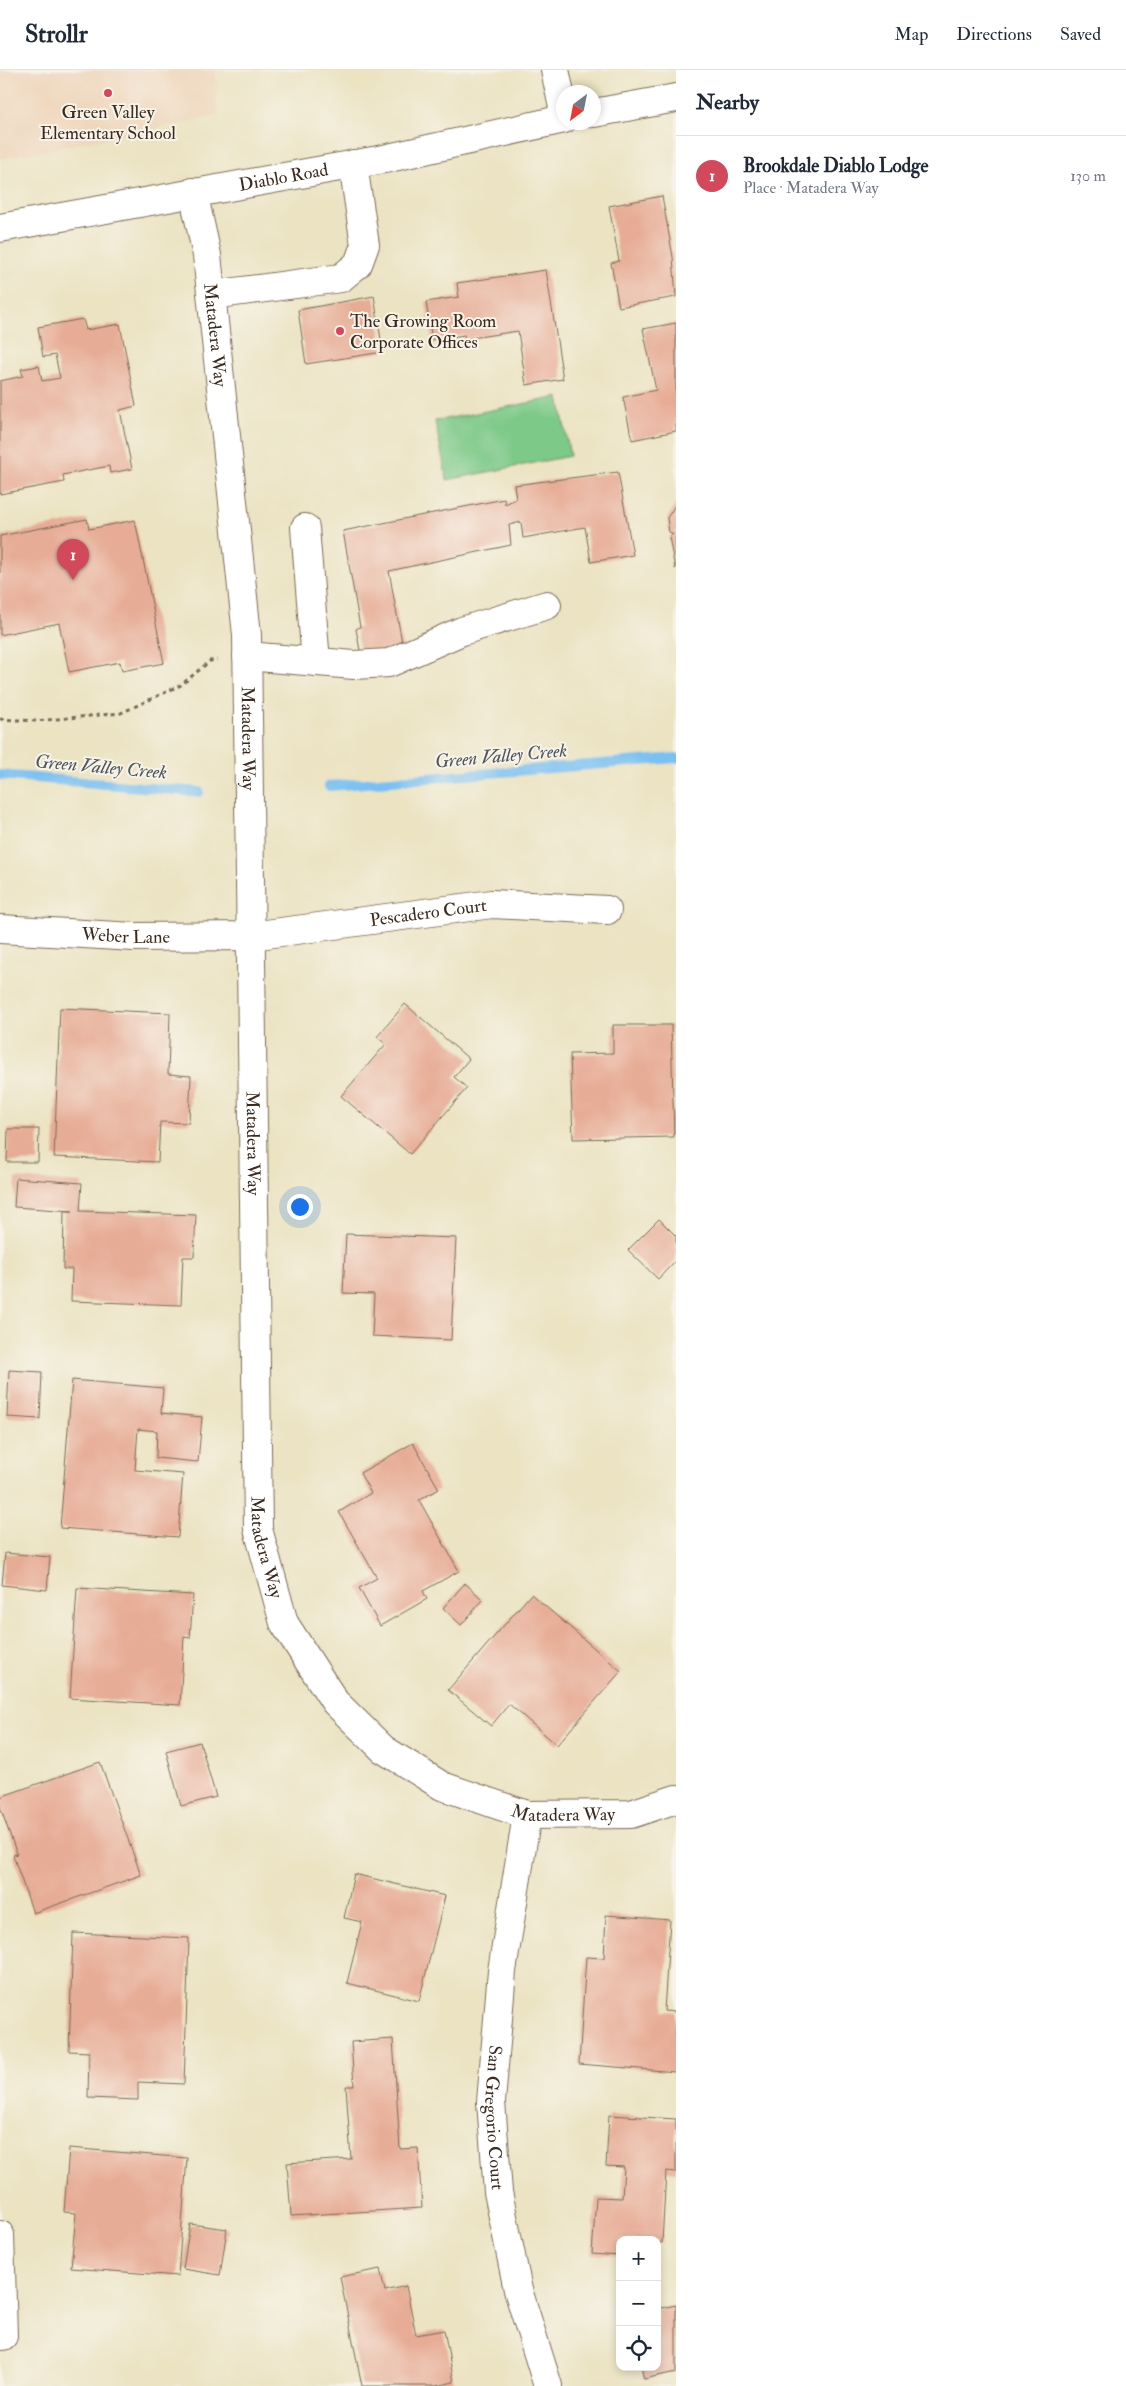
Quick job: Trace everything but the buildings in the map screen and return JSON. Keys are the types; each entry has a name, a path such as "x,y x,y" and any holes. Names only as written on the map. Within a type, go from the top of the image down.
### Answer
{"street":[{"path":"555,70 558,85"},
{"path":"601,112 676,98"},
{"name":"Diablo Road","path":"0,228 353,164 556,121"},
{"path":"212,295 341,278 358,264 365,245 353,164"},
{"name":"Matadera Way","path":"194,192 207,255 212,295 247,634 258,1529 284,1624 335,1702 383,1748 442,1786 528,1815 631,1814 676,1799"},
{"path":"305,528 316,662"},
{"path":"247,656 354,665 389,664 462,631 547,604"},
{"name":"Pescadero Court","path":"251,936 492,904 607,910"},
{"name":"Weber Lane","path":"0,929 134,937 251,936"},
{"name":"San Gregorio Court","path":"528,1815 502,1971 491,2102 498,2192 518,2290 548,2386"},
{"path":"0,2235 2,2336"}],"path":[{"path":"0,719 36,721 121,713 181,685 210,661 247,656"}],"shaded area":[{"name":"Green Valley Elementary School","path":"0,70 215,70 218,116 0,159"}],"green space":[{"path":"559,397 570,456 447,480 435,421"}],"waterway":[{"name":"Green Valley Creek","path":"329,786 676,758"},
{"name":"Green Valley Creek","path":"0,775 199,792"}],"place":[{"name":"Green Valley Elementary School","path":"108,93"},
{"name":"The Growing Room Corporate Offices","path":"340,331"},
{"name":"Brookdale Diablo Lodge","path":"73,580"}]}
